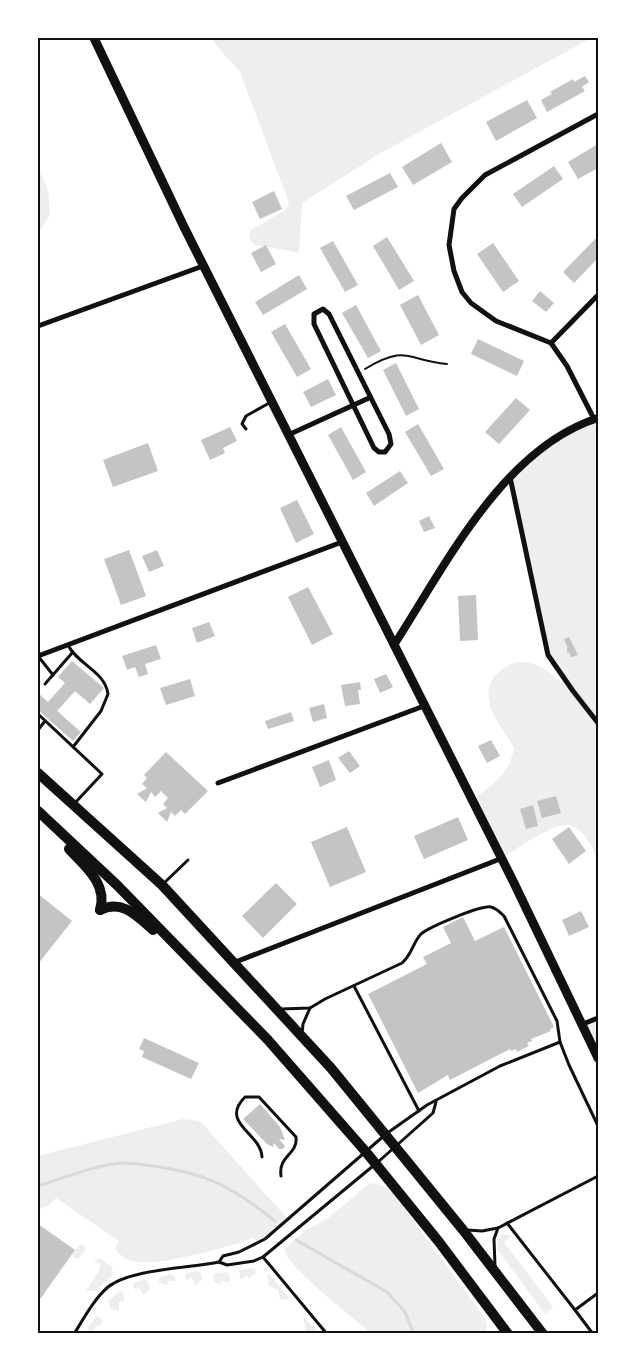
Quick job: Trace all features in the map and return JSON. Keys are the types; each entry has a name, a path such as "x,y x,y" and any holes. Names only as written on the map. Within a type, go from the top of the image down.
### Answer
{"highway":[{"path":"38,773 162,885 276,1008 386,1134 543,1334"},
{"path":"38,783 61,794"},
{"path":"38,814 54,826 118,886 268,1040 366,1152 440,1242 508,1334"},
{"path":"54,826 55,834 96,879 102,894 100,910 112,905 128,910 197,967"}],"main road":[{"path":"94,38 203,266 394,645 583,1024 598,1058"}],"street":[{"path":"394,645 465,534 510,477 542,449 566,433 596,418 567,366 551,343 496,322 471,303 462,292 454,271 449,245 450,226 454,210 462,198 485,175 598,114"},
{"path":"38,326 203,266"},
{"path":"551,343 598,295"},
{"path":"323,309 329,314 369,398 391,441 390,447 385,452 379,452 374,448 312,321 313,316 318,310 323,309"},
{"path":"288,434 369,398"},
{"path":"510,477 548,655 598,723"},
{"path":"38,656 342,542"},
{"path":"218,783 424,706"},
{"path":"233,963 500,858"},
{"path":"583,1024 598,1018"}],"lane":[{"path":"246,430 242,424 246,416 271,401"},
{"path":"68,645 72,653 104,682 108,694 101,711 73,747"},
{"path":"45,684 72,653"},
{"path":"38,656 52,675"},
{"path":"38,714 102,774 74,805"},
{"path":"38,730 45,722"},
{"path":"162,885 188,860"},
{"path":"276,1008 286,1010 310,1008 402,963 410,957 421,934 473,911 489,907 498,910 504,916 557,1021 560,1042 598,1126"},
{"path":"354,986 419,1111"},
{"path":"302,1037 303,1024 310,1008"},
{"path":"219,1262 223,1256 239,1252 265,1239 386,1134 419,1111 436,1102 446,1093 500,1066 560,1042"},
{"path":"262,1157 262,1149 238,1122 236,1114 239,1103 245,1097 259,1098 296,1138 297,1144 294,1150 282,1161 280,1167 281,1176"},
{"path":"74,1334 102,1294 116,1282 152,1272 219,1262 228,1266 254,1262 263,1257 357,1177 376,1164 432,1113 436,1102"},
{"path":"463,1230 482,1231 498,1228 598,1176"},
{"path":"507,1223 594,1334"},
{"path":"496,1273 494,1246 498,1228"},
{"path":"263,1257 326,1334"},
{"path":"575,1310 598,1293"}],"path":[{"path":"358,374 391,355 413,355 448,364"}],"shaded area":[{"path":"212,38 591,38 379,154 302,203 299,253 253,244 249,237 251,230 287,209 289,203 240,72"},
{"path":"38,168 48,190 50,214 38,235"},
{"path":"598,418 598,861 582,833 572,826 566,825 550,829 500,859 471,801 504,772 512,757 514,748 496,719 491,707 488,693 491,682 498,673 508,666 518,662 527,662 545,670 571,690 548,655 510,477 542,449"},
{"path":"598,1017 598,1053 583,1024"},
{"path":"183,1119 200,1121 287,1218 258,1243 254,1238 230,1246 178,1258 138,1262 128,1260 117,1252 115,1249 119,1241 56,1198 49,1205 38,1210 38,1156"},
{"path":"370,1183 381,1185 392,1192 485,1318 487,1326 485,1333 370,1333 321,1291 287,1256 285,1249 306,1230 327,1219"},
{"path":"502,1234 512,1236 504,1242 553,1307 545,1314 497,1249 498,1239"},
{"path":"83,1244 86,1249 78,1259 72,1256 79,1245"},
{"path":"99,1258 112,1267 113,1275 95,1291 86,1291 100,1269 100,1264 94,1262"},
{"path":"250,1268 255,1269 256,1273 249,1279 247,1275 241,1280 239,1271"},
{"path":"197,1271 201,1273 202,1279 195,1286 192,1277 187,1280 185,1276 186,1273"},
{"path":"226,1272 229,1274 230,1282 221,1281 222,1285 215,1283 213,1278 215,1273"},
{"path":"171,1274 175,1277 175,1281 167,1281 168,1285 159,1282 159,1277"},
{"path":"267,1275 270,1275 288,1296 288,1300 280,1299 278,1290 269,1286"},
{"path":"143,1279 148,1281 150,1289 143,1295 139,1288 134,1289 133,1286 134,1283"},
{"path":"120,1291 123,1293 125,1301 119,1302 119,1311 111,1309 108,1301"},
{"path":"96,1316 101,1318 103,1322 89,1333 87,1329"},
{"path":"303,1316 319,1333 313,1333 312,1331 306,1333"}],"building":[{"path":"585,76 589,82 582,87 585,91 547,112 541,100 552,94 550,92 573,79 574,82"},
{"path":"527,100 537,118 496,141 486,122"},
{"path":"441,143 452,162 413,185 402,167"},
{"path":"598,144 598,168 578,179 568,162"},
{"path":"554,166 563,179 522,207 513,194"},
{"path":"390,173 398,187 354,210 346,196"},
{"path":"274,191 282,209 260,219 252,202"},
{"path":"598,236 598,258 574,283 563,272"},
{"path":"387,237 414,281 399,290 373,246"},
{"path":"333,241 358,285 345,292 320,248"},
{"path":"493,243 519,281 503,292 477,254"},
{"path":"266,245 276,264 261,272 251,253"},
{"path":"299,275 307,289 263,315 255,302"},
{"path":"540,291 554,303 546,312 532,301"},
{"path":"418,295 439,335 421,345 400,305"},
{"path":"356,305 381,351 368,358 342,313"},
{"path":"285,324 311,369 297,377 271,332"},
{"path":"478,339 524,361 517,376 471,354"},
{"path":"396,363 419,409 406,416 383,370"},
{"path":"328,379 336,395 311,407 303,392"},
{"path":"516,398 530,410 499,444 485,432"},
{"path":"418,424 444,469 431,476 405,432"},
{"path":"230,427 237,441 223,448 225,453 210,460 201,440"},
{"path":"341,427 366,472 353,480 328,435"},
{"path":"148,443 158,471 113,487 103,460"},
{"path":"400,471 408,483 374,506 366,493"},
{"path":"297,500 314,534 296,543 280,508"},
{"path":"429,516 435,528 424,532 419,521"},
{"path":"129,550 146,596 121,605 104,559"},
{"path":"157,550 164,566 149,572 142,556"},
{"path":"308,587 333,634 312,645 288,597"},
{"path":"476,595 478,640 460,641 458,596"},
{"path":"209,622 215,636 197,643 192,628"},
{"path":"569,637 578,655 571,657 569,652 567,653 564,639"},
{"path":"156,645 161,659 145,664 148,674 139,677 135,667 127,670 122,656"},
{"path":"72,661 104,688 90,704 75,691 57,711 81,732 73,741 38,710 38,693 48,702 65,683 58,677"},
{"path":"386,674 393,687 380,693 374,679"},
{"path":"190,679 195,696 166,705 160,688"},
{"path":"360,682 361,690 358,690 360,704 345,706 341,685"},
{"path":"324,704 327,718 313,722 309,708"},
{"path":"291,712 294,721 268,729 265,721"},
{"path":"491,740 500,756 487,763 478,746"},
{"path":"349,751 360,766 350,773 338,758"},
{"path":"166,752 208,791 185,814 181,810 175,816 171,812 167,822 158,813 167,808 163,804 168,798 161,791 155,797 151,792 146,802 137,794 147,788 142,784 147,778 144,775"},
{"path":"329,760 336,780 320,787 312,767"},
{"path":"556,796 561,813 542,818 537,801"},
{"path":"533,805 538,826 526,829 520,809"},
{"path":"458,817 468,840 424,859 414,836"},
{"path":"347,827 366,872 330,887 311,842"},
{"path":"569,827 586,851 569,864 552,839"},
{"path":"276,883 297,904 263,938 242,916"},
{"path":"38,894 72,921 38,964"},
{"path":"581,911 589,927 569,936 562,920"},
{"path":"463,917 475,941 504,927 554,1027 550,1029 551,1031 531,1039 532,1041 527,1043 529,1046 517,1052 516,1049 511,1051 510,1049 450,1080 448,1075 418,1093 368,994 427,964 423,957 451,943 443,927"},
{"path":"144,1038 199,1063 191,1079 142,1057 144,1051 139,1049"},
{"path":"260,1104 280,1127 285,1140 279,1139 285,1146 283,1149 279,1149 274,1143 273,1147 267,1144 243,1119"},
{"path":"38,1224 75,1250 38,1302"}],"waterway":[{"path":"38,1186 113,1164 130,1163 171,1169 188,1172 218,1183 246,1199 275,1221"},
{"path":"296,1240 387,1292 405,1312 414,1334"}]}
